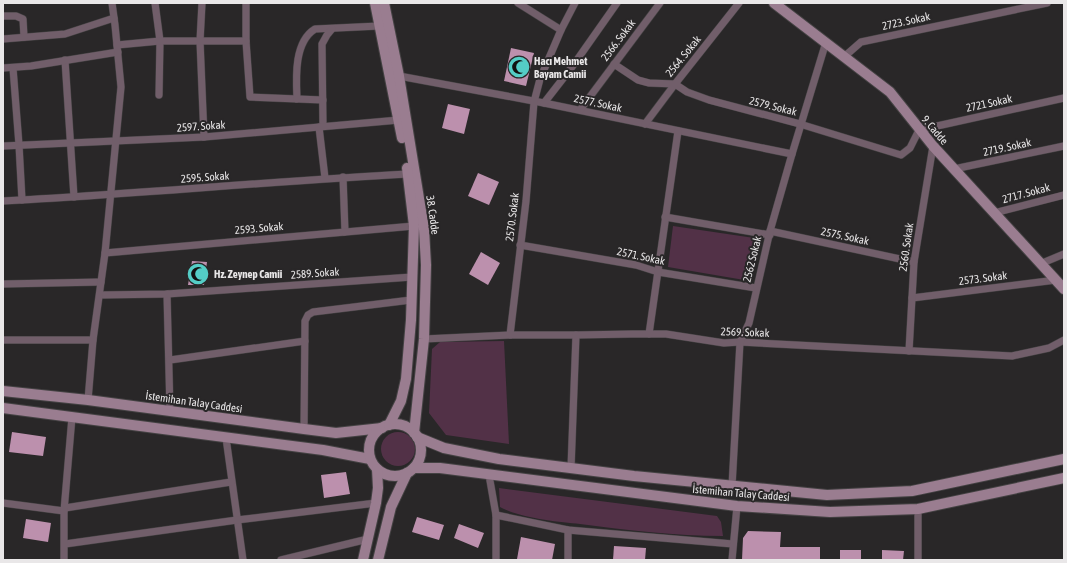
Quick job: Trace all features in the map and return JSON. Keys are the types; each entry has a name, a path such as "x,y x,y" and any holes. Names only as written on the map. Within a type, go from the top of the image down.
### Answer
{"street":[{"path":"88,400 117,141 121,87 112,3"},
{"path":"155,3 160,41 158,95"},
{"path":"202,3 200,41 204,137"},
{"path":"246,3 246,41 250,97 323,100"},
{"name":"38. Cadde","path":"375,3 399,120 408,174 414,226 406,379 401,401 385,426"},
{"name":"38. Cadde","path":"384,3 400,76 424,229 426,265 424,339 415,435"},
{"path":"518,3 561,30"},
{"name":"2570. Sokak","path":"510,335 526,201 534,102 540,79 574,3"},
{"path":"544,103 618,3"},
{"name":"2566. Sokak","path":"580,110 660,3"},
{"name":"2564. Sokak","path":"645,124 739,3"},
{"name":"9. Cadde","path":"774,3 890,92 933,146 1064,289"},
{"name":"2723. Sokak","path":"845,56 861,42 1047,3"},
{"path":"3,16 16,16 23,19 24,37"},
{"path":"3,39 65,34 114,18"},
{"path":"297,99 296,79 300,49 309,33 315,29 380,26"},
{"path":"325,178 321,127 323,100 322,44 332,28"},
{"path":"3,68 31,66 160,41 246,41"},
{"name":"2562 Sokak","path":"732,486 740,342 749,323 770,233 800,124 826,42"},
{"path":"65,60 74,197"},
{"name":"2579. Sokak","path":"614,64 638,80 650,83 675,84 687,92 709,100 800,124 901,155 910,148 919,130"},
{"path":"13,68 22,200"},
{"name":"2577. Sokak","path":"400,76 580,110 792,154"},
{"name":"2721 Sokak","path":"919,130 1064,98"},
{"name":"2597. Sokak","path":"3,146 204,137 399,120"},
{"path":"649,334 678,131"},
{"name":"2560. Sokak","path":"909,351 914,262 933,146"},
{"name":"2719. Sokak","path":"954,169 1064,146"},
{"name":"2595. Sokak","path":"3,201 111,195 325,178 408,174"},
{"path":"343,177 345,232"},
{"name":"2717. Sokak","path":"994,213 1064,195"},
{"name":"2575. Sokak","path":"665,217 770,233 914,262"},
{"name":"2593. Sokak","path":"105,252 414,226"},
{"name":"2571. Sokak","path":"520,245 636,265 658,272 756,288"},
{"path":"1040,264 1064,254"},
{"name":"2589. Sokak","path":"100,295 167,294 412,277"},
{"name":"2573. Sokak","path":"912,298 1056,280"},
{"path":"3,284 101,282"},
{"path":"167,294 170,360 170,411"},
{"path":"304,430 305,321 308,316 313,312 411,300"},
{"name":"2569. Sokak","path":"424,339 510,335 666,334 724,343 740,342 1012,356 1049,348 1064,340"},
{"path":"571,468 576,335"},
{"path":"3,340 94,340"},
{"path":"170,360 305,341"},
{"name":"İstemihan Talay Caddesi","path":"3,390 88,400 304,430 336,433 385,426"},
{"path":"3,408 323,450 370,459"},
{"path":"64,560 65,509 72,417"},
{"path":"378,560 392,507 410,471 418,461 420,453 420,444 415,435 403,426 385,426 372,438 369,452 370,459 377,469 389,475 396,476 410,471"},
{"name":"İstemihan Talay Caddesi","path":"415,435 444,448 499,459 732,486 828,494 912,491 1064,459"},
{"path":"226,438 243,560"},
{"name":"İstemihan Talay Caddesi","path":"410,471 440,468 737,506 830,512 918,509 1064,478"},
{"path":"363,560 376,503 378,488 377,469"},
{"path":"488,475 496,515 496,560"},
{"path":"3,503 65,509 231,482"},
{"path":"65,544 237,520 376,503"},
{"path":"732,560 737,506"},
{"path":"918,509 918,560"},
{"path":"496,515 568,530 733,544"},
{"path":"568,530 568,560"},
{"path":"281,560 368,539"}],"shaded area":[{"path":"673,226 761,239 750,281 668,267"},
{"path":"504,341 509,444 446,435 429,413 432,349 440,342"},
{"path":"398,432 410,437 415,449 410,461 398,466 386,461 381,449 386,437"},
{"path":"499,488 717,516 721,522 723,536 651,532 528,517 500,507"}],"building":[{"name":"Hacı Mehmet Bayam Camii","path":"511,48 534,53 526,86 504,81"},
{"path":"448,104 470,109 464,134 442,128"},
{"path":"478,173 499,182 489,205 468,196"},
{"path":"481,252 500,263 488,285 469,274"},
{"name":"Hz. Zeynep Camii","path":"192,261 207,262 204,285 188,285"},
{"path":"12,432 46,437 43,456 9,452"},
{"path":"346,472 350,494 324,498 321,475"},
{"path":"417,517 444,525 439,540 412,532"},
{"path":"26,519 51,523 48,542 23,538"},
{"path":"459,524 484,533 478,548 454,538"},
{"path":"748,531 781,532 780,547 820,547 820,560 742,560 743,538"},
{"path":"521,537 555,544 552,560 517,559"},
{"path":"614,546 646,548 645,560 613,560"},
{"path":"840,550 861,550 861,560 840,560"},
{"path":"882,550 904,551 903,560 882,560"}],"place":[{"name":"Hacı Mehmet Bayam Camii","path":"519,67"},
{"name":"Hz. Zeynep Camii","path":"198,274"}]}
